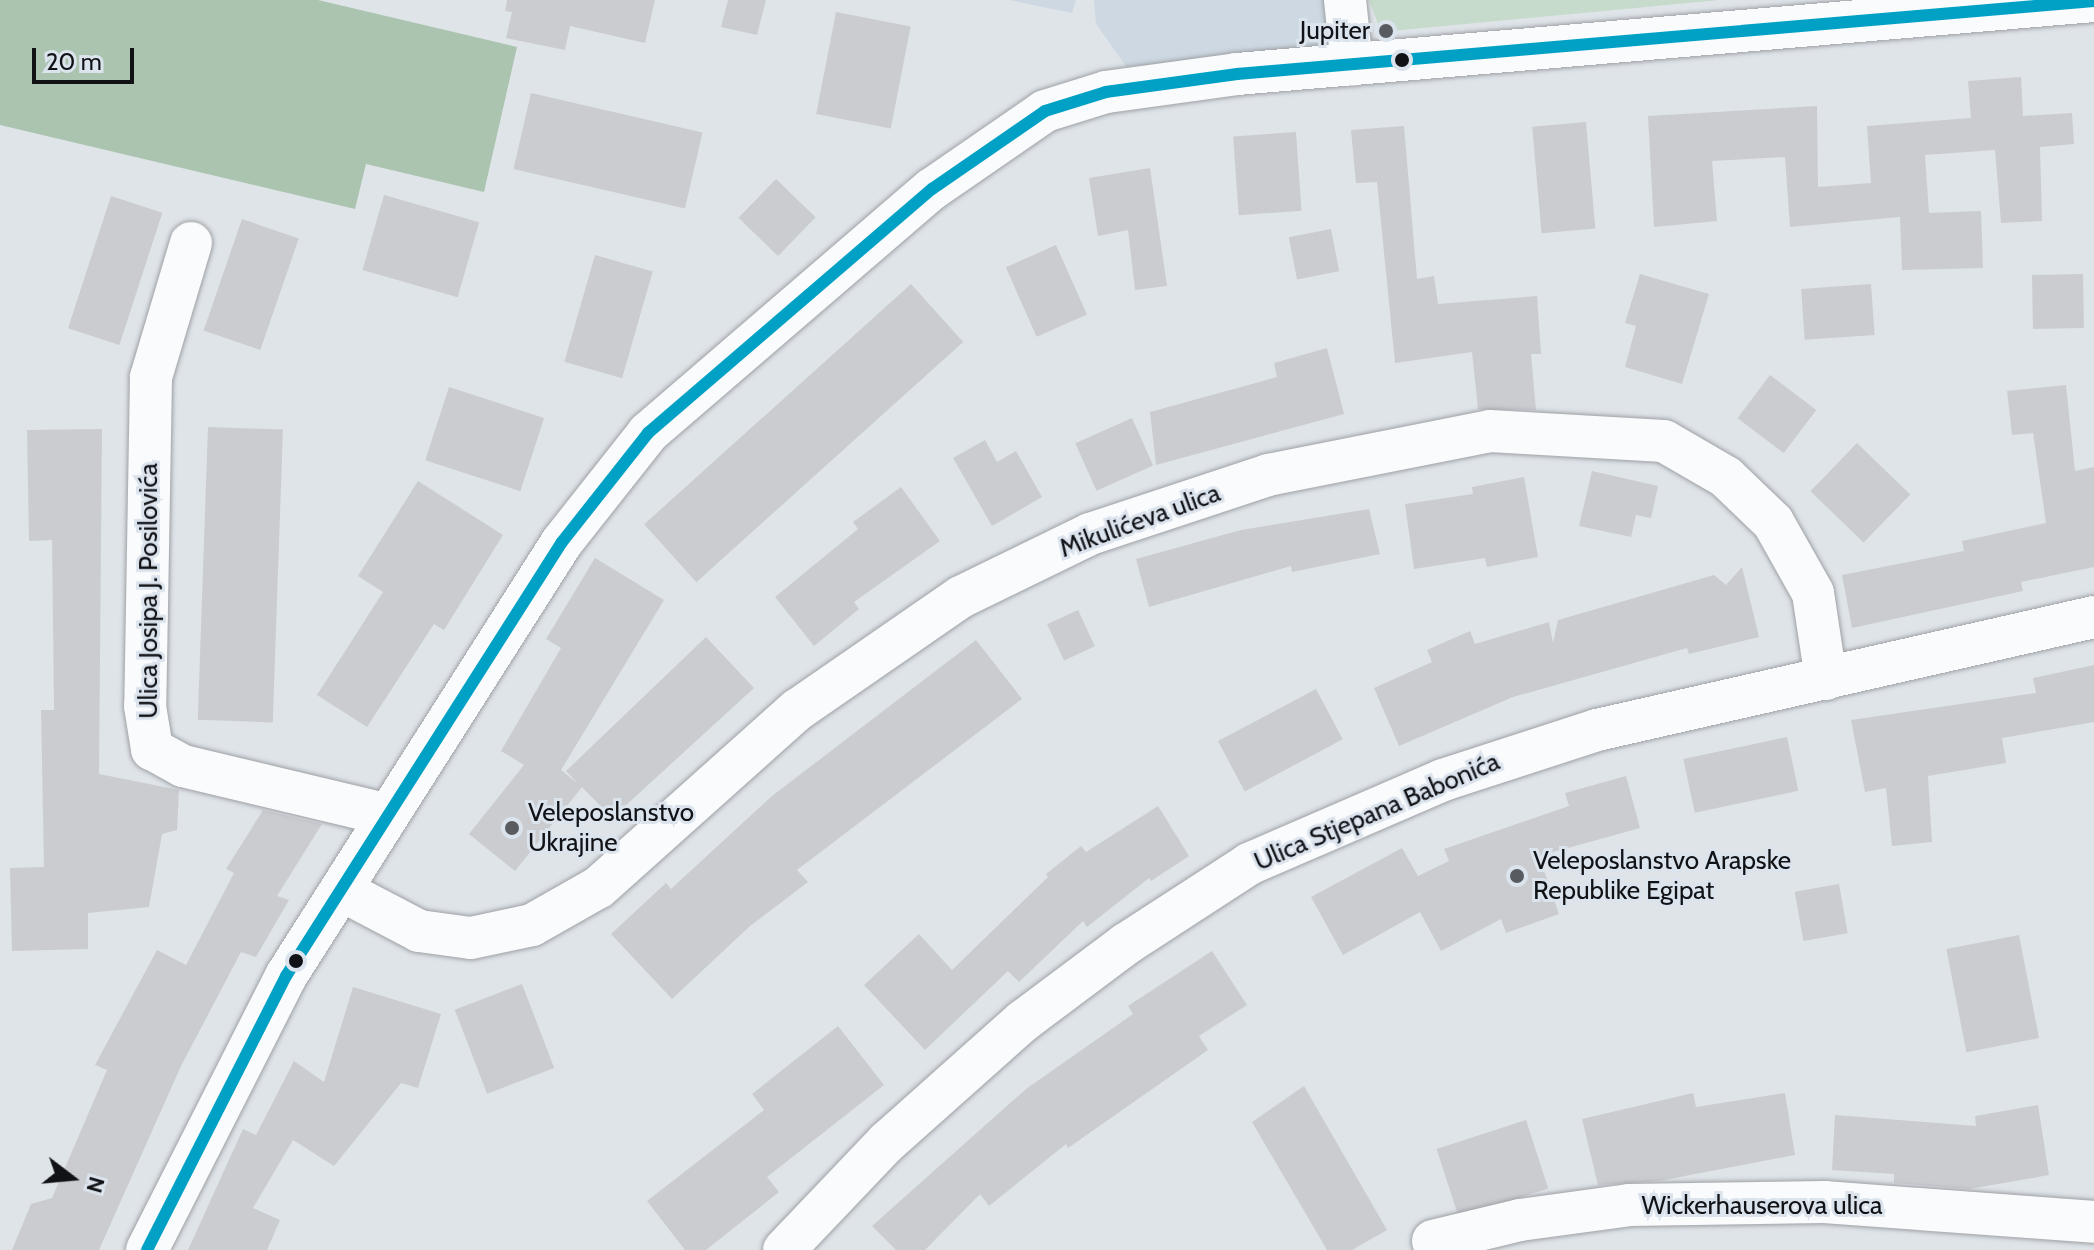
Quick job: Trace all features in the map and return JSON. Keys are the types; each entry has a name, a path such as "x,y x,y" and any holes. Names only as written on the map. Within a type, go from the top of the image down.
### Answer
{"street":[{"path":"1345,0 1352,65"},
{"path":"147,1250 286,976 385,814 562,542 648,433 932,189 1045,111 1069,102 1159,83 2094,1"},
{"name":"Ulica Josipa J. Posilovića","path":"191,243 151,377 145,706 152,749 183,766 385,814"},
{"name":"Mikulićeva ulica","path":"341,890 419,931 471,938 532,925 599,887 797,710 961,597 1090,534 1268,475 1490,431 1664,441 1726,477 1773,522 1813,593 1826,679"},
{"name":"Ulica Stjepana Babonića","path":"784,1250 887,1142 993,1046 1126,944 1249,864 1493,761 1695,706 2094,617"},
{"name":"Wickerhauserova ulica","path":"1433,1241 1520,1220 1629,1205 1824,1202 2094,1222"}],"shaded area":[{"path":"1009,0 1076,0 1072,13"},
{"path":"1094,0 1334,0 1330,49 1128,69 1096,24"}],"green space":[{"path":"0,0 318,0 517,47 484,192 366,164 355,209 0,125"},
{"path":"1369,0 1720,0 1381,32"}],"building":[{"path":"507,0 655,0 645,43 570,26 565,50 506,38 512,12 505,11"},
{"path":"728,0 766,0 757,35 721,27"},
{"path":"836,12 911,27 891,129 816,114"},
{"path":"2021,77 2023,116 2072,113 2074,144 2040,147 2042,221 2001,223 1995,150 1925,155 1929,213 1981,211 1983,268 1902,270 1900,217 1790,227 1785,157 1712,161 1717,221 1654,227 1648,116 1817,106 1818,187 1871,183 1867,126 1971,118 1968,81"},
{"path":"531,93 702,133 685,209 513,169"},
{"path":"1586,122 1595,229 1542,233 1532,127"},
{"path":"1404,126 1417,279 1434,276 1438,304 1537,296 1541,354 1531,354 1536,410 1478,409 1472,352 1395,363 1377,182 1356,183 1351,130"},
{"path":"1296,132 1302,211 1239,215 1233,136"},
{"path":"1150,168 1167,286 1135,290 1128,230 1098,236 1089,178"},
{"path":"776,179 816,217 778,256 738,218"},
{"path":"384,195 479,222 458,297 363,270"},
{"path":"111,196 162,213 119,345 68,328"},
{"path":"242,219 299,239 260,350 204,331"},
{"path":"1331,229 1339,271 1297,279 1289,237"},
{"path":"1056,245 1087,314 1037,337 1006,267"},
{"path":"595,255 653,272 622,378 564,362"},
{"path":"1640,274 1709,294 1682,384 1625,367 1636,326 1625,323"},
{"path":"2083,274 2084,328 2033,329 2032,275"},
{"path":"911,284 963,342 696,582 644,524"},
{"path":"1871,284 1875,335 1805,340 1801,289"},
{"path":"1327,348 1344,414 1156,465 1150,412 1277,377 1274,363"},
{"path":"1770,375 1816,410 1784,453 1738,418"},
{"path":"2066,385 2075,471 2094,467 2094,567 2021,582 2023,591 1852,628 1842,575 1964,551 1962,541 2046,523 2033,433 2012,435 2007,391"},
{"path":"449,387 544,418 520,491 425,460"},
{"path":"1132,418 1153,466 1097,491 1075,443"},
{"path":"208,427 283,430 273,722 198,720"},
{"path":"102,429 99,774 179,790 177,830 162,834 149,907 88,913 88,949 12,951 10,868 44,867 41,710 54,710 52,540 29,541 27,430"},
{"path":"985,440 997,462 1016,451 1042,497 992,526 953,458"},
{"path":"1857,443 1910,494 1864,543 1810,491"},
{"path":"1592,471 1658,486 1651,518 1636,515 1631,537 1579,526"},
{"path":"1524,477 1538,557 1487,567 1485,558 1414,569 1405,504 1473,494 1472,487"},
{"path":"418,481 503,535 444,630 434,624 367,727 317,695 383,592 358,576"},
{"path":"901,487 940,541 854,602 859,609 814,646 775,597 858,529 853,522"},
{"path":"1369,509 1380,554 1292,572 1291,566 1149,607 1136,559 1241,530"},
{"path":"595,558 664,600 561,770 578,784 566,771 706,637 754,688 612,818 582,787 515,871 469,834 524,765 501,751 561,648 546,639"},
{"path":"1742,567 1759,637 1689,654 1687,648 1513,697 1399,746 1374,688 1432,662 1427,650 1470,631 1475,644 1549,622 1553,643 1558,620 1714,575 1726,585"},
{"path":"1078,610 1095,646 1064,661 1047,624"},
{"path":"976,640 1022,699 797,870 808,882 750,926 672,999 611,934 666,883 671,889 772,796"},
{"path":"2094,665 2094,722 2002,738 2006,763 1928,776 1932,842 1892,846 1886,788 1865,792 1851,720 2036,693 2033,678"},
{"path":"1316,689 1343,739 1245,791 1218,741"},
{"path":"1787,737 1798,791 1695,813 1683,759"},
{"path":"1626,776 1640,828 1539,856 1559,914 1506,933 1501,919 1441,951 1420,912 1343,955 1311,897 1402,848 1418,876 1449,861 1444,849 1569,806 1565,793"},
{"path":"1158,806 1189,856 1151,881 1149,878 1087,927 1083,921 1019,982 1008,971 925,1050 864,985 919,934 952,970 1048,877 1046,874 1081,846 1086,852"},
{"path":"263,810 322,824 277,896 289,900 256,957 241,952 181,1066 99,1250 12,1250 31,1204 52,1198 107,1070 95,1065 157,950 186,965 234,873 226,869"},
{"path":"1839,884 1848,933 1803,941 1795,892"},
{"path":"2019,935 2039,1038 1966,1052 1946,949"},
{"path":"1212,951 1247,1005 1199,1036 1208,1050 1068,1148 1066,1144 989,1206 980,1194 925,1250 896,1250 872,1226 1026,1089 1133,1014 1128,1006"},
{"path":"522,984 554,1068 487,1094 455,1010"},
{"path":"353,987 441,1014 418,1088 401,1083 334,1166 293,1140 253,1208 280,1220 267,1250 188,1250 243,1129 256,1135 294,1061 324,1082"},
{"path":"838,1026 884,1085 767,1177 779,1192 706,1250 685,1250 647,1201 764,1110 752,1094"},
{"path":"1304,1086 1387,1230 1352,1250 1327,1250 1252,1122"},
{"path":"1693,1093 1696,1107 1785,1093 1795,1155 1659,1181 1598,1185 1582,1119"},
{"path":"2038,1105 2049,1175 1969,1189 1894,1183 1894,1174 1832,1170 1835,1115 1976,1126 1975,1116"},
{"path":"1526,1120 1548,1188 1459,1218 1437,1149"}],"transit line":[{"path":"147,1250 286,976 562,542 648,433 932,189 1045,111 1106,92 1237,74 2094,1"}],"place":[{"name":"Jupiter","path":"1386,31"},
{"name":"Veleposlanstvo Ukrajine","path":"512,828"},
{"name":"Veleposlanstvo Arapske Republike Egipat","path":"1517,876"}]}
